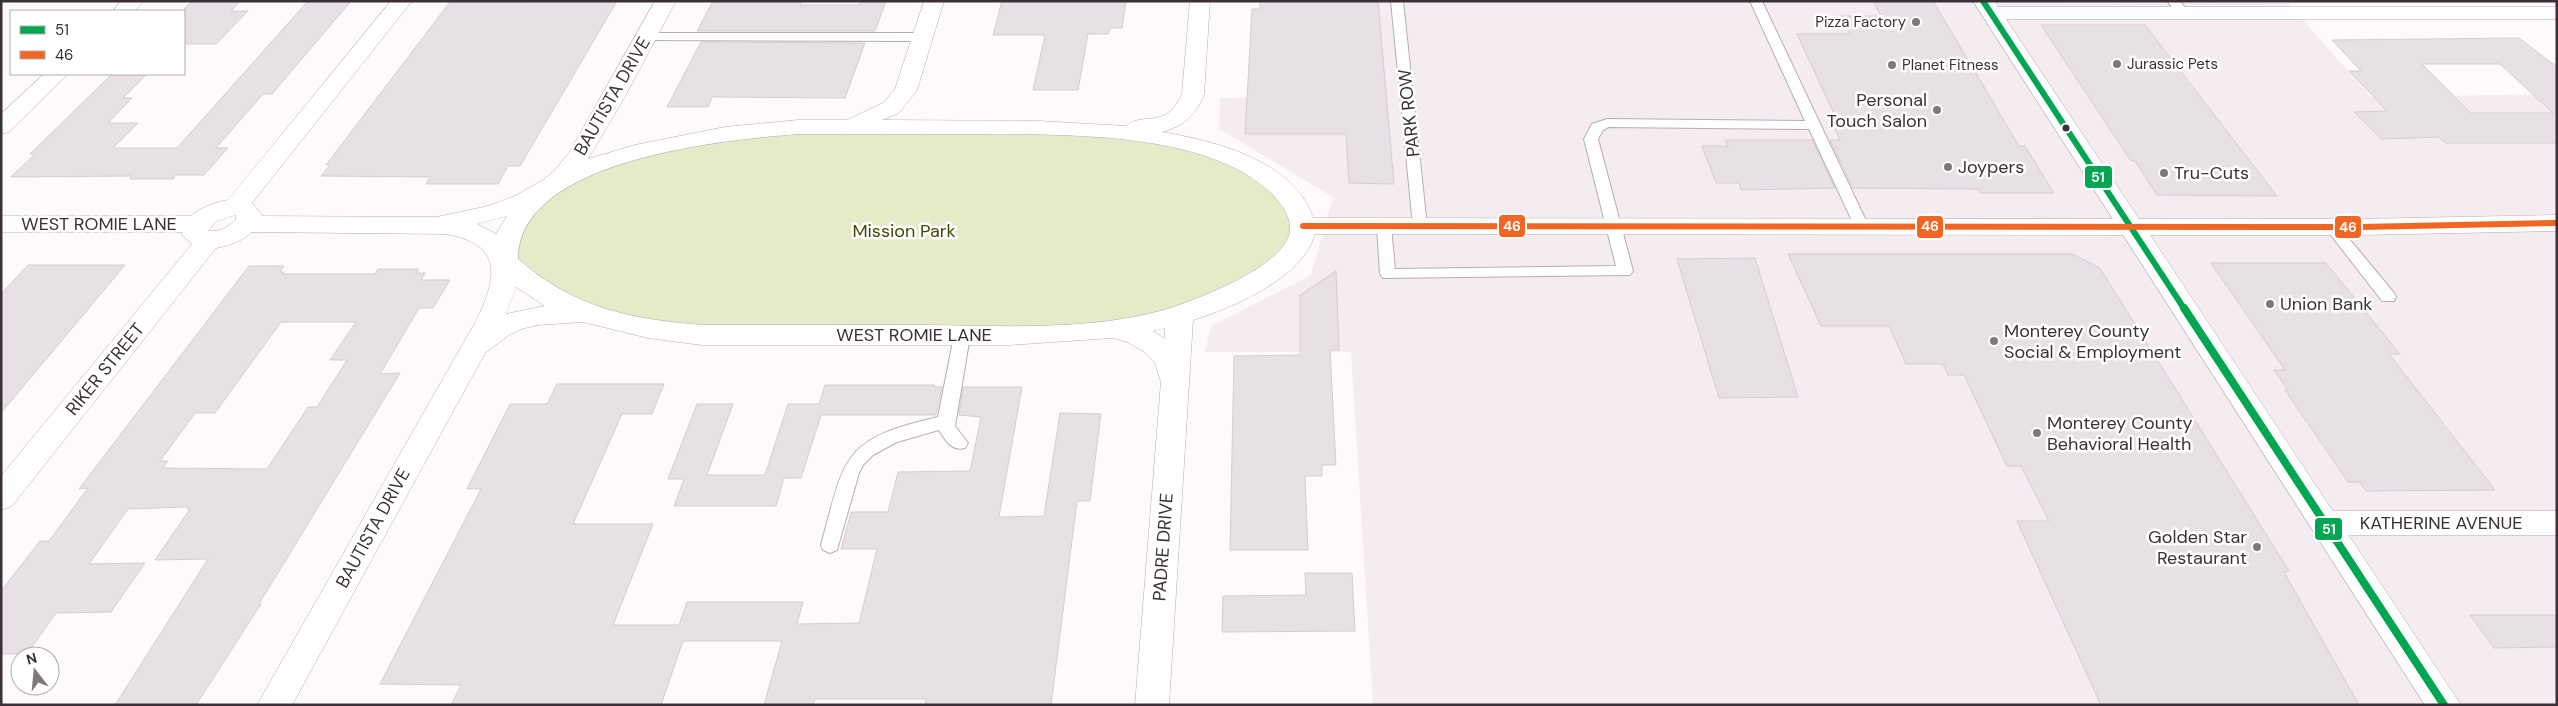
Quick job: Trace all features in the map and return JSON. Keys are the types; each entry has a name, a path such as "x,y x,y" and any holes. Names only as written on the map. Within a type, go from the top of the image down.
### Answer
{"street":[{"path":"124,10 134,1"},
{"path":"241,216 402,1"},
{"name":"BAUTISTA DRIVE","path":"551,185 562,176 577,157 608,107 666,1"},
{"path":"837,127 882,113 899,100 906,90 934,1"},
{"path":"1120,131 1157,126 1170,121 1189,108 1193,94 1200,1"},
{"path":"1987,7 2178,7 2557,13"},
{"path":"1987,7 2444,705"},
{"path":"1,126 56,75"},
{"path":"906,90 908,106 920,118 947,127"},
{"path":"1193,94 1197,115 1208,142 1225,156"},
{"path":"608,107 610,128 616,136 638,143 666,145"},
{"name":"WEST ROMIE LANE","path":"241,216 413,224 468,230 487,240 524,281 544,294 590,315 626,326 702,335 962,336 1045,334 1110,329 1147,323 1180,314 1223,297 1264,276 1284,261 1300,244 1303,226 1301,215 1292,200 1279,186 1263,174 1225,156 1190,144 1120,131 1074,128 947,127 766,128 666,145 603,163 494,212 462,220 413,224"},
{"name":"WEST ROMIE LANE","path":"505,262 506,246 512,226 526,206 551,185"},
{"name":"RIKER STREET","path":"1,498 203,232 214,212 241,216"},
{"path":"1303,226 2332,227 2557,223"},
{"name":"WEST ROMIE LANE","path":"1,224 203,232"},
{"path":"472,352 501,292 505,262"},
{"path":"1174,389 1180,314"},
{"path":"472,352 490,333 514,321 540,315 590,315"},
{"path":"1110,329 1134,334 1156,346 1170,362 1174,389"},
{"name":"BAUTISTA DRIVE","path":"274,705 472,352"},
{"name":"PADRE DRIVE","path":"1152,705 1174,389"},
{"name":"KATHERINE AVENUE","path":"2325,523 2557,523"}],"lane":[{"name":"PARK ROW","path":"1397,1 1420,226"},
{"path":"1756,1 1862,227"},
{"path":"646,36 923,37"},
{"path":"1384,226 1388,274 1625,271 1591,139 1597,127 1608,123 1813,125"},
{"path":"2332,227 2388,297"},
{"path":"959,443 946,428 946,422 962,336"},
{"path":"830,545 850,472 855,462 865,451 897,435 946,422"}],"shaded area":[{"path":"1335,1 2288,3 2371,97 2551,94 2557,98 2557,705 1373,705 1351,352 1205,352 1211,326 1311,275 1333,197 1219,129 1220,98 1341,98"}],"green space":[{"name":"Mission Park","path":"1111,130 1244,164 1303,226 1264,276 1110,329 702,335 544,294 506,246 565,178 736,132"}],"building":[{"path":"192,1 240,1 231,11 248,11 216,44 185,44 184,9"},
{"path":"308,1 351,1 272,94 263,94 216,148 228,148 204,175 176,175 173,179 130,179 132,176 11,177 35,154 30,154 111,75 146,75 123,98 132,98 108,123 138,123 113,148 177,148"},
{"path":"617,1 520,166 508,166 498,184 426,184 430,177 321,176 330,165 326,165 450,2"},
{"path":"713,1 802,1 800,5 860,5 861,1 886,1 875,31 697,31"},
{"path":"1002,1 1126,1 1122,28 1110,28 1108,34 1088,34 1078,90 1033,90 1045,35 993,35"},
{"path":"1260,1 1378,1 1394,184 1349,183 1346,134 1245,134 1252,9 1260,9"},
{"path":"1873,1 1933,1 2019,146 2025,146 2054,193 1980,193 1978,189 1853,188 1830,140 1840,140 1830,118 1836,118 1797,34 1850,34 1841,16 1881,16"},
{"path":"2041,25 2145,25 2277,196 2157,195 2135,161 2131,161"},
{"path":"2519,38 2557,67 2557,143 2445,143 2439,137 2381,139 2354,112 2387,111 2349,71 2361,71 2332,40","holes":["2422,64 2500,64 2553,113 2471,113"]},
{"path":"701,42 865,43 845,98 712,97 708,107 667,107"},
{"path":"1725,140 1812,140 1835,188 1741,190 1739,183 1716,183 1702,146 1728,146"},
{"path":"1788,254 2072,254 2100,268 2289,571 2284,572 2359,705 2101,705 2017,521 2049,521 2021,466 2007,466 1964,375 1948,375 1943,364 1906,364 1889,326 1821,326"},
{"path":"1755,258 1798,397 1719,398 1677,259"},
{"path":"2211,263 2326,263 2400,354 2389,354 2495,490 2366,491 2360,482 2348,482 2285,390 2288,390 2274,370 2285,370"},
{"path":"28,265 125,265 1,413 1,294"},
{"path":"249,266 284,266 280,272 284,272 283,274 375,274 378,269 419,269 416,273 425,273 421,280 450,280 433,308 419,308 380,374 400,373 259,604 261,604 196,705 115,705 208,559 155,560 190,509 187,509 188,507 128,509 89,564 145,563 111,612 56,613 33,646 10,646 10,654 1,654 1,591 40,541 49,541 88,488 79,489","holes":["281,322 356,322 330,360 347,360 317,407 308,407 267,469 163,468 168,461 160,461 195,413 215,413"]},
{"path":"1336,271 1339,350 1330,350 1336,465 1322,465 1322,476 1305,476 1308,550 1230,550 1234,356 1300,355 1300,295"},
{"path":"557,384 664,384 652,414 622,414 573,524 653,524 613,625 679,625 687,602 803,602 797,624 859,623 877,549 841,549 851,512 888,512 898,472 970,471 981,417 959,415 963,387 1022,387 999,517 1044,516 1060,413 1101,414 1090,501 1077,501 1051,705 925,705 926,699 815,699 813,705 764,705 782,641 683,641 661,705 451,705 461,685 380,684 481,489 467,489 510,404 547,404"},
{"path":"825,385 935,385 934,387 942,387 936,415 821,415 801,478 784,478 776,506 674,506 684,479 668,479 697,404 733,404 707,475 765,475 788,404 819,404"},
{"path":"1305,573 1352,573 1355,631 1222,632 1223,596 1306,595"},
{"path":"2470,615 2557,615 2557,647 2494,648"}],"transit line":[{"name":"51","path":"1983,1 2444,705"},
{"name":"46","path":"1303,226 2360,227 2557,223"}],"place":[{"name":"Pizza Factory","path":"1916,22"},
{"name":"Jurassic Pets","path":"2117,64"},
{"name":"Planet Fitness","path":"1892,65"},
{"name":"Personal Touch Salon","path":"1937,110"},
{"name":"Joypers","path":"1948,167"},
{"name":"Tru-Cuts","path":"2164,173"},
{"name":"Union Bank","path":"2270,304"},
{"name":"Monterey County Social & Employment","path":"1994,341"},
{"name":"Monterey County Behavioral Health","path":"2037,433"},
{"name":"Golden Star Restaurant","path":"2257,547"}]}
